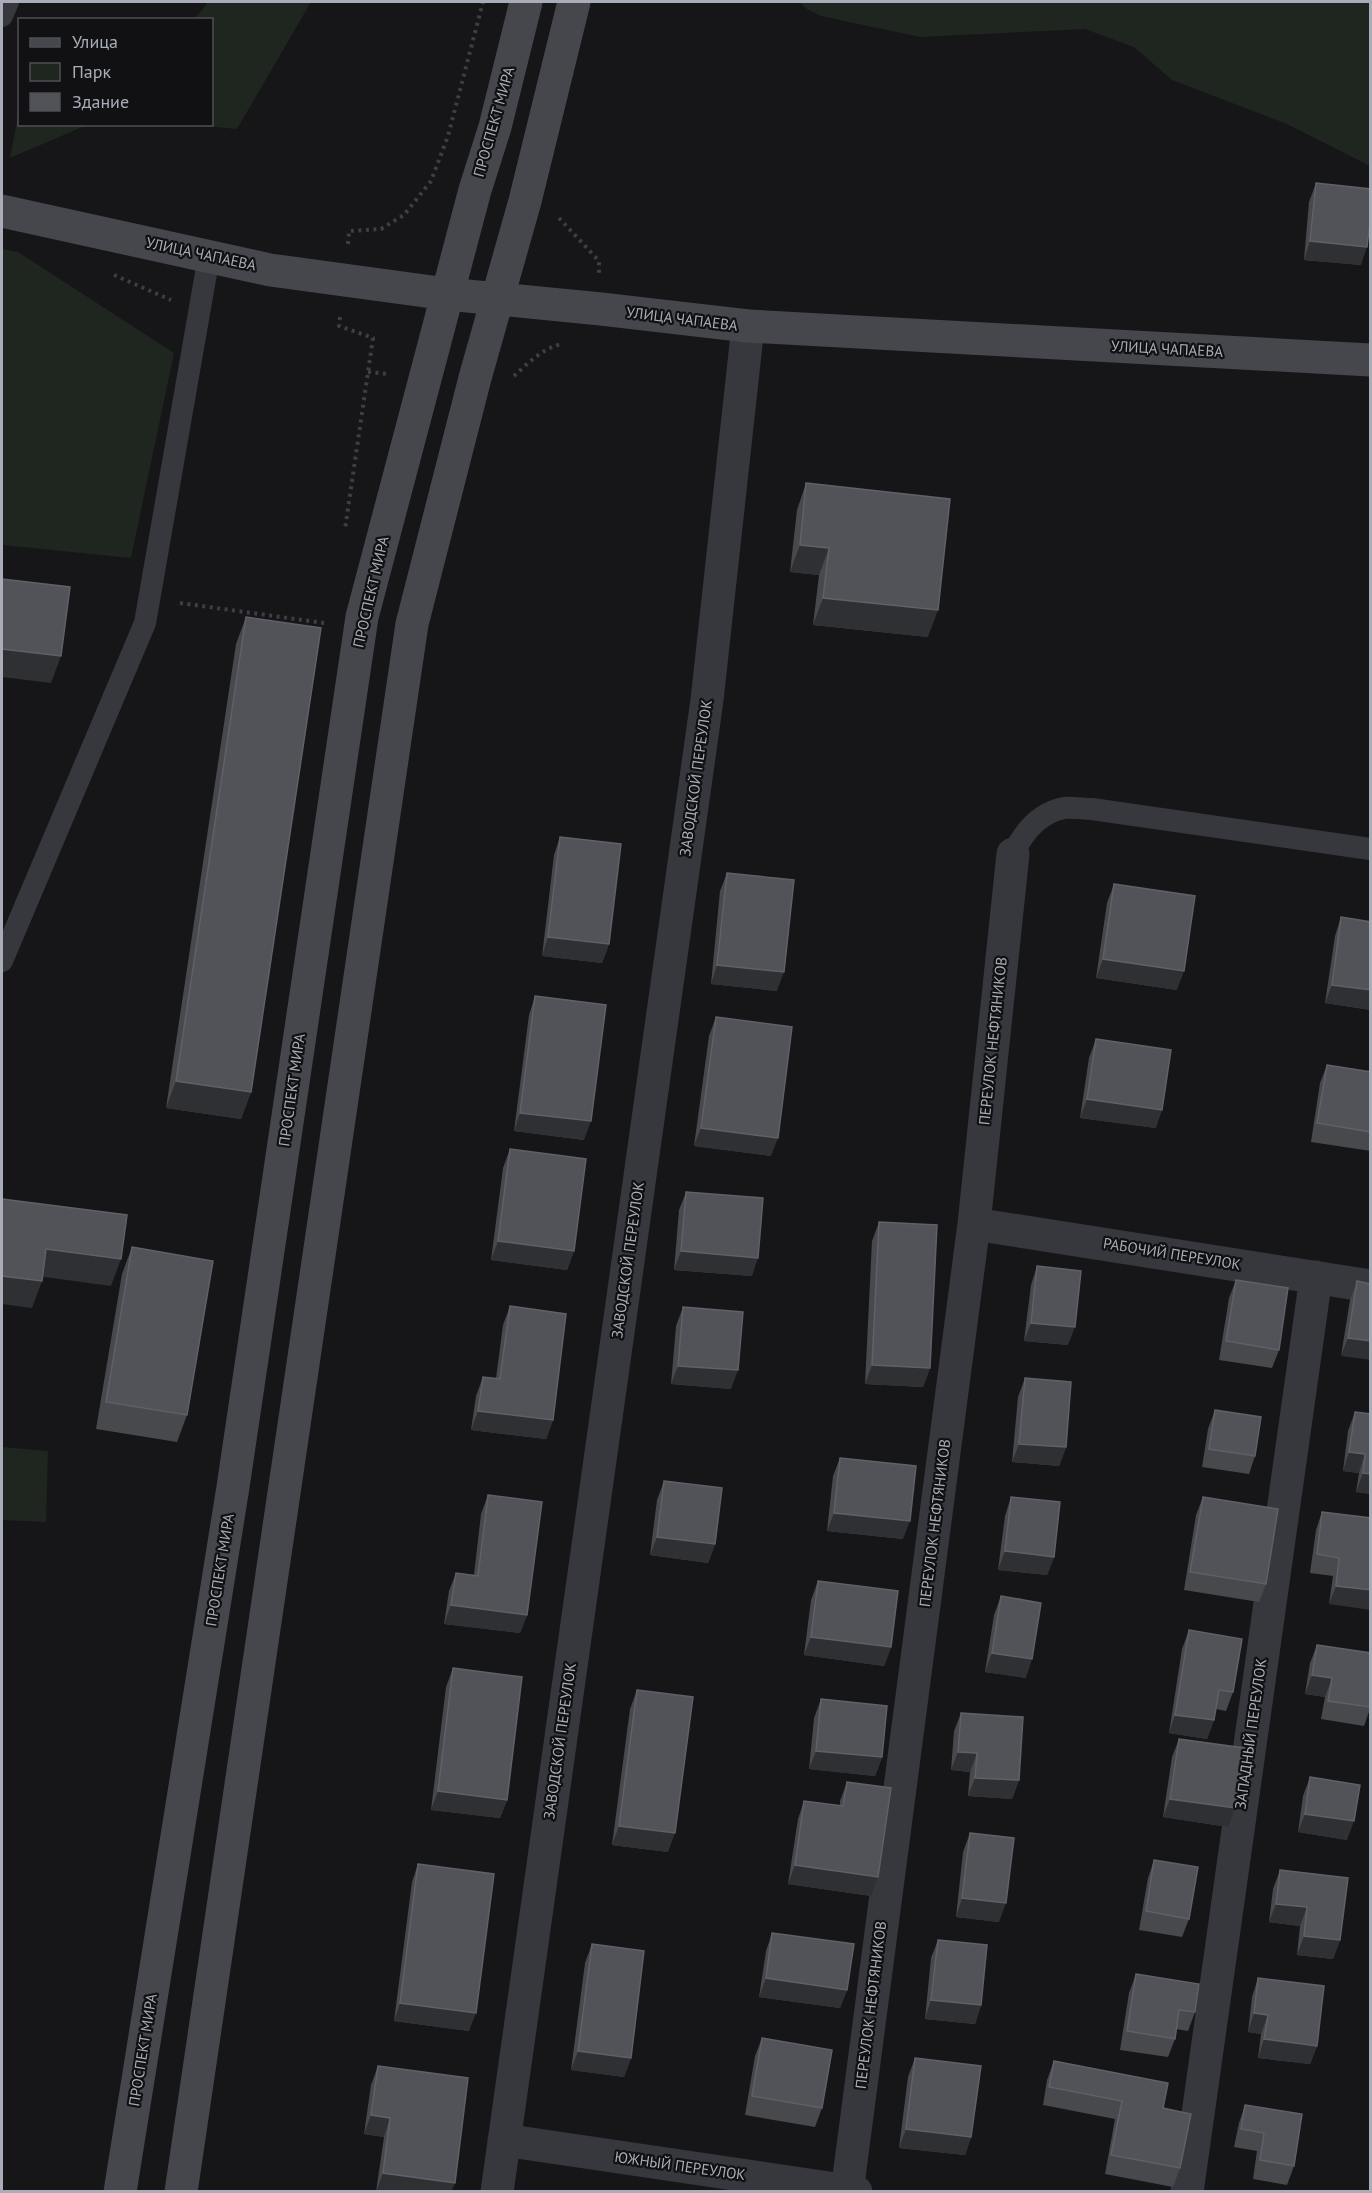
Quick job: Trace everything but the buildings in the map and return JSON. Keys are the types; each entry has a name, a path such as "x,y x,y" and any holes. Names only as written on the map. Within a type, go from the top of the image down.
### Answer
{"main road":[{"name":"ПРОСПЕКТ МИРА","path":"120,2192 233,1487 362,617 475,190 495,127 526,2"},
{"path":"182,2192 412,624 475,378 499,299 574,2"},
{"name":"УЛИЦА ЧАПАЕВА","path":"2,211 270,270 447,294 748,326 1371,360"}],"street":[{"name":"ЗАВОДСКОЙ ПЕРЕУЛОК","path":"497,2192 707,700 748,326"},
{"name":"ПЕРЕУЛОК НЕФТЯНИКОВ","path":"850,2191 974,1224 1013,854"},
{"name":"РАБОЧИЙ ПЕРЕУЛОК","path":"974,1224 1371,1286"},
{"name":"ЗАПАДНЫЙ ПЕРЕУЛОК","path":"1187,2192 1316,1277"},
{"name":"ЮЖНЫЙ ПЕРЕУЛОК","path":"504,2140 850,2191"}],"lane":[{"path":"2,16 8,2"},
{"path":"2,961 145,623 209,256"},
{"path":"1013,854 1022,834 1038,819 1063,808 1092,809 1371,849"}],"path":[{"path":"149,600 331,624"}],"green space":[{"path":"208,2 311,2 237,129 205,126 213,126 213,18 196,18"},
{"path":"799,2 1370,2 1370,166 1287,124 1172,80 1134,47 1085,29 920,37 821,16"},
{"path":"18,115 18,126 85,126 10,158"},
{"path":"2,249 18,252 174,353 131,558 2,545"},
{"path":"2,1447 48,1451 46,1522 2,1520"}]}
